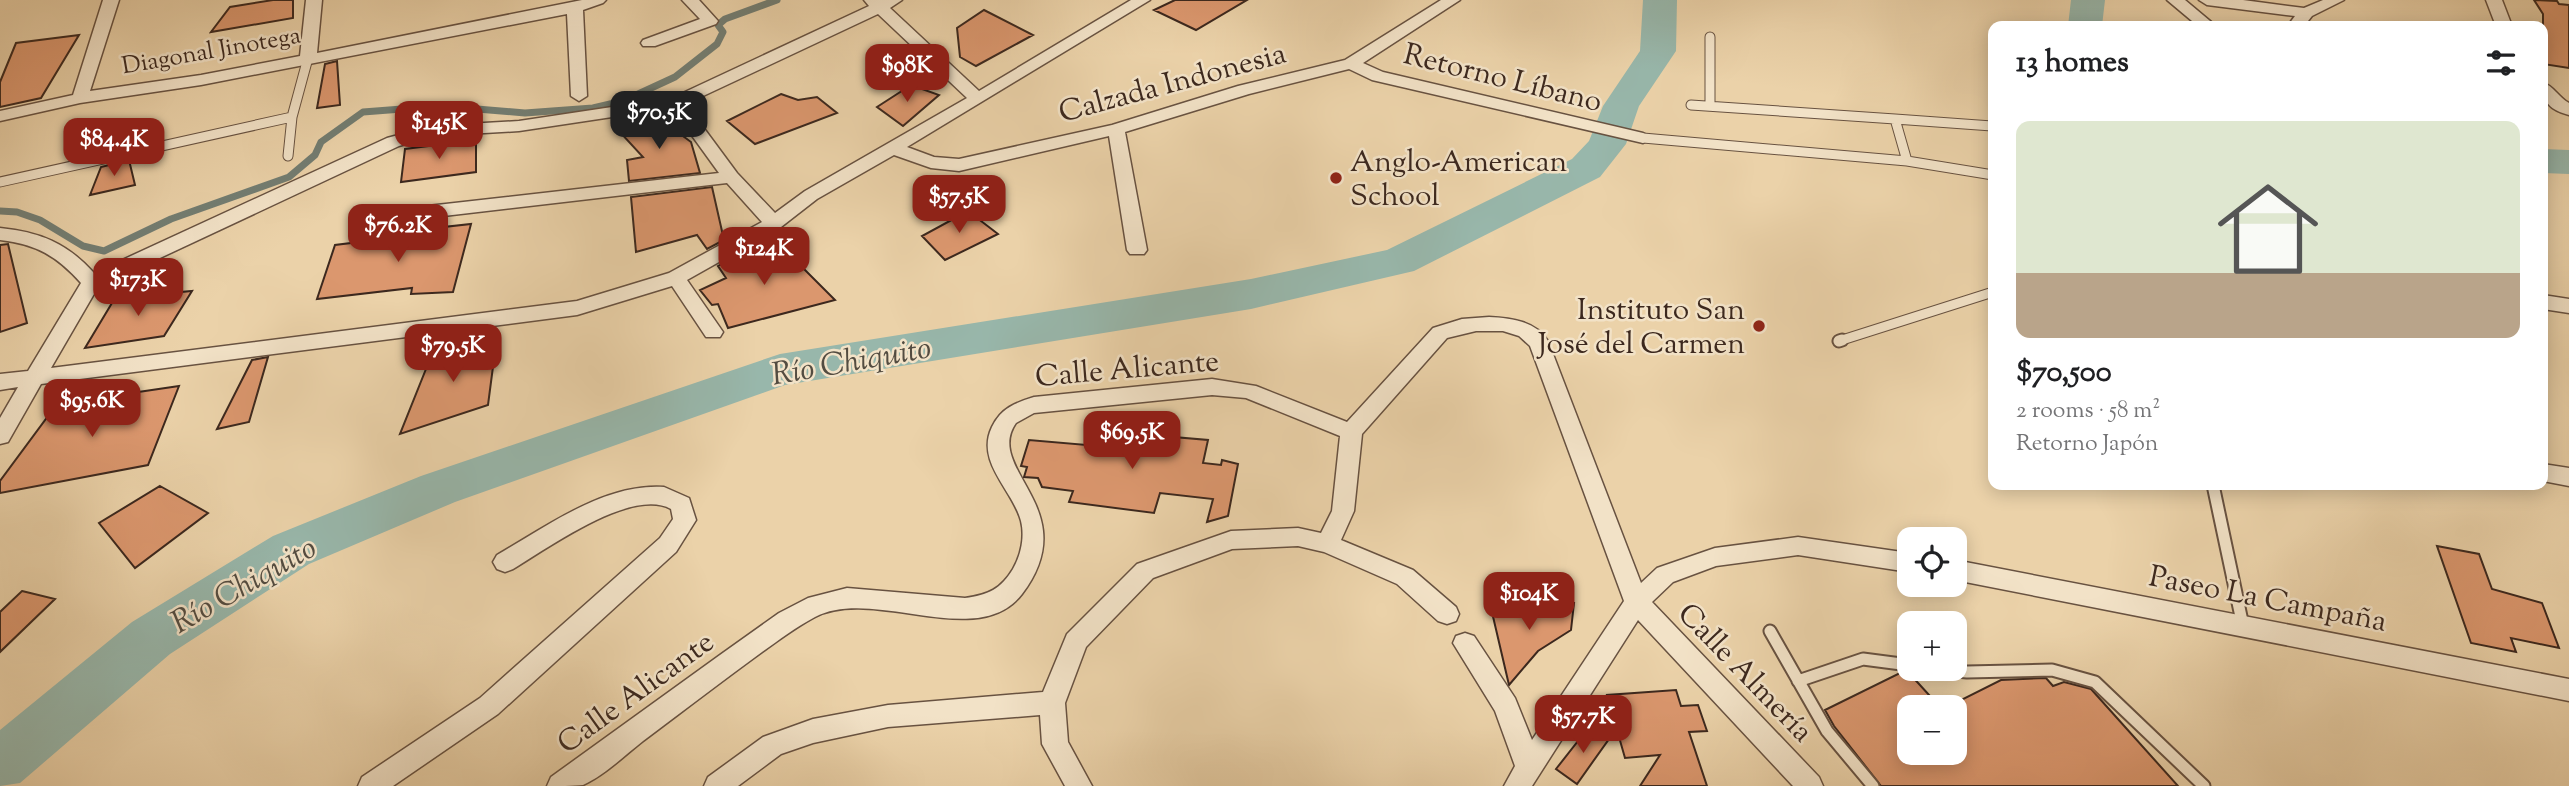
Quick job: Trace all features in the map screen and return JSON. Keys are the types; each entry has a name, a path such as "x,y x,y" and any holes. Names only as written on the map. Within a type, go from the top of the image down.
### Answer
{"street":[{"path":"80,98 111,0"},
{"path":"309,58 314,0"},
{"name":"Diagonal Jinotega","path":"0,116 80,98 201,80 575,7 598,0"},
{"path":"649,43 709,22 690,0"},
{"path":"0,382 577,308 676,278 774,223 811,195 1142,0"},
{"name":"Calzada Indonesia","path":"892,148 931,162 959,164 1116,129 1244,90 1351,64 1452,0"},
{"path":"2175,0 2202,21"},
{"path":"2207,0 2306,13"},
{"path":"2299,21 2306,13 2336,0"},
{"path":"2494,0 2502,21"},
{"path":"0,436 37,377 90,282 393,142 432,131 519,126 676,102 881,2 978,99"},
{"path":"575,7 579,96"},
{"name":"Retorno Líbano","path":"1351,64 1378,76 1586,127 1643,138"},
{"path":"2548,94 2553,101 2569,110"},
{"path":"676,102 731,177 774,223"},
{"path":"1116,129 1137,250"},
{"path":"401,215 731,177"},
{"path":"0,234 38,239 65,253 90,282"},
{"path":"676,278 713,332"},
{"path":"2548,303 2569,306"},
{"path":"1328,544 1343,512 1351,432 1440,333 1460,325 1485,323 1517,328 1536,338 1544,353 1636,602"},
{"name":"Calle Alicante","path":"560,786 801,612 847,596 974,608 1004,597 1021,577 1033,551 1032,520 1005,469 996,445 1004,421 1016,411 1034,405 1212,387 1250,391 1351,432"},
{"path":"2548,473 2569,477"},
{"path":"371,786 489,706 668,545 685,520 681,503 663,495 629,498 578,521 505,562"},
{"path":"1079,786 1055,744 1052,703 1076,641 1145,571 1231,540 1298,537 1328,544 1405,577 1447,614"},
{"path":"1523,777 1636,602 1665,575 1715,557 1798,546 1897,560"},
{"name":"Paseo La Campaña","path":"1967,572 2569,690"},
{"name":"Calle Almería","path":"1636,602 1801,782"},
{"path":"1465,643 1506,706 1523,777"},
{"path":"717,786 772,745 813,731 888,716 1052,703"}],"lane":[{"path":"1710,37 1710,106"},
{"path":"288,156 292,117 309,58"},
{"path":"1691,104 1988,126"},
{"path":"0,182 292,117"},
{"path":"1895,120 1907,161"},
{"path":"1643,138 1907,161 1988,174"},
{"path":"1839,341 1988,294"},
{"path":"2214,490 2243,626"},
{"path":"1770,631 1827,732 1873,786"},
{"path":"1798,681 1863,659 1897,663"},
{"path":"1967,672 2052,668 2076,672 2095,682 2204,786"}],"building":[{"path":"273,0 293,0 293,18 211,32 230,7"},
{"path":"1175,0 1247,0 1196,30 1154,10"},
{"path":"2534,0 2557,1 2559,4 2569,5 2569,68 2548,65 2548,21 2543,21 2543,14"},
{"path":"984,10 1033,35 976,66 960,57 957,28"},
{"path":"79,35 41,98 0,107 0,82 16,43"},
{"path":"337,61 340,105 317,108 325,64"},
{"path":"911,85 939,95 903,126 877,107"},
{"path":"781,94 798,100 817,97 837,113 755,144 727,121"},
{"path":"660,119 691,142 700,173 629,181 627,160 643,157 618,130 631,122 640,124"},
{"path":"476,140 476,172 401,182 405,149"},
{"path":"129,160 135,185 90,195 101,167"},
{"path":"712,187 724,240 707,249 697,235 636,252 631,197"},
{"path":"968,211 998,234 945,260 922,236"},
{"path":"471,224 453,292 411,294 412,288 317,299 335,245 425,234 426,229"},
{"path":"8,244 27,323 0,332 0,245"},
{"path":"759,244 765,250 779,244 835,300 728,328 718,304 712,305 700,290 726,278 718,266"},
{"path":"192,291 164,336 85,348 115,298"},
{"path":"497,336 488,405 400,434 432,354"},
{"path":"268,357 249,422 217,429 252,360"},
{"path":"179,386 148,465 0,493 0,481 57,404"},
{"path":"1103,431 1208,440 1203,463 1221,465 1222,460 1238,464 1228,516 1207,522 1213,499 1160,493 1154,513 1069,502 1073,491 1042,487 1038,478 1024,477 1027,467 1021,466 1029,440 1098,446"},
{"path":"160,486 208,513 135,568 99,523"},
{"path":"2437,546 2479,554 2492,589 2542,603 2559,648 2511,638 2516,652 2471,643"},
{"path":"22,591 55,599 0,652 0,612"},
{"path":"1574,603 1571,630 1538,651 1509,685 1491,608"},
{"path":"1897,674 1897,681 1916,681 1929,695 1897,695 1897,765 1967,765 1967,697 2001,680 2046,678 2053,686 2064,682 2091,689 2178,786 1881,786 1834,726 1825,710"},
{"path":"1676,690 1681,706 1698,705 1707,731 1689,732 1707,786 1640,786 1660,755 1625,758 1607,695"},
{"path":"1589,727 1609,739 1577,784 1556,769"}],"waterway":[{"path":"0,211 17,212 40,220 83,246 104,251 171,219 289,177 315,155 321,142 363,112 441,106 525,113 593,108 623,101 675,77 717,44 723,32 718,25 725,19 777,0"},
{"name":"Río Chiquito","path":"0,765 151,638 291,550 438,489 780,370 1251,294 1399,261 1586,168 1607,144 1621,106 1658,51 1660,0"},
{"name":"Río Chiquito","path":"2086,21 2088,0"},
{"name":"Río Chiquito","path":"2548,161 2569,162"}],"place":[{"name":"Anglo-American School","path":"1336,178"},
{"name":"Instituto San José del Carmen","path":"1759,326"}]}
